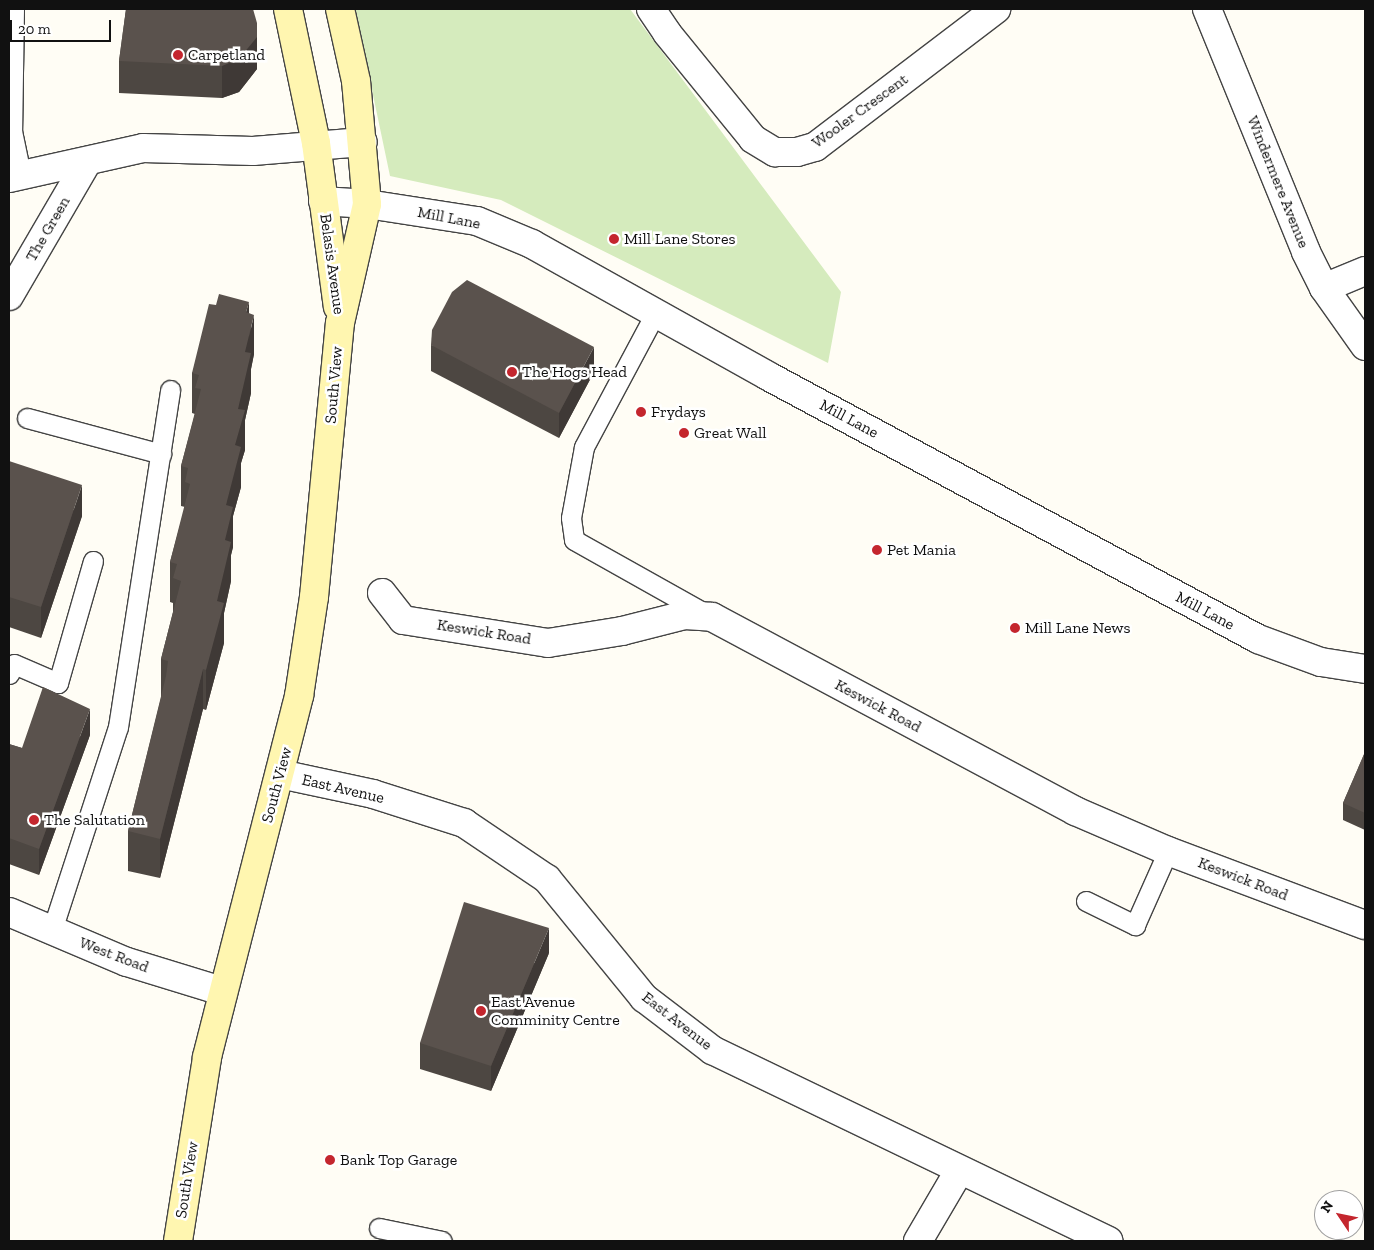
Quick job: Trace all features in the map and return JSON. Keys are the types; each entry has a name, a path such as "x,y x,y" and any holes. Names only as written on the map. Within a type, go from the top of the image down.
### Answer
{"main road":[{"name":"Belasis Avenue","path":"288,9 316,143 340,323"},
{"name":"Belasis Avenue","path":"340,9 356,81 363,142 367,204 340,323"},
{"name":"South View","path":"178,1241 207,1057 222,990 300,696 314,597 340,323"}],"street":[{"name":"Wooler Crescent","path":"651,9 667,33 753,139 775,152 796,152 815,147 996,9"},
{"name":"Windermere Avenue","path":"1207,9 1324,288 1365,346"},
{"path":"15,176 143,148 253,151 316,143 363,142"},
{"name":"The Green","path":"9,296 86,162"},
{"name":"Mill Lane","path":"323,201 367,204 477,220 532,244 768,376 1258,639 1322,662 1365,668"},
{"path":"1324,288 1365,271"},
{"name":"Keswick Road","path":"382,593 403,620 548,643 622,631 685,615 712,617 1075,811 1168,851 1365,925"},
{"name":"East Avenue","path":"280,774 373,794 464,823 548,879 644,998 712,1050 959,1171 1108,1241"},
{"name":"West Road","path":"9,912 127,962 222,990"},
{"path":"918,1241 959,1171"}],"lane":[{"path":"14,9 12,131 15,176"},
{"path":"656,312 584,448 571,518 574,540 712,617"},
{"path":"52,930 118,727 170,390"},
{"path":"28,418 161,454"},
{"path":"9,674 14,664 58,683 93,560"},
{"path":"1086,901 1135,925 1168,851"},
{"path":"379,1228 442,1241"}],"green space":[{"path":"355,9 630,9 841,292 828,363 501,200 390,176"}],"building":[{"path":"126,9 253,9 257,23 257,37 239,59 222,66 119,61"},
{"name":"The Hogs Head","path":"467,280 594,347 559,413 431,345 432,330 452,292"},
{"path":"219,294 249,302 246,312 254,315 245,352 251,353 238,409 245,410 235,445 241,447 226,505 233,507 225,540 231,542 217,601 224,603 206,670 203,669 160,839 128,831 166,676 168,661 161,659 181,581 173,578 177,564 170,562 190,484 185,482 188,468 181,466 201,389 195,388 199,375 192,373 209,304 216,305"},
{"path":"9,461 82,485 41,607 9,597"},
{"name":"The Salutation","path":"43,687 90,709 39,849 9,838 9,744 22,748"},
{"path":"1365,752 1365,813 1343,803"},
{"name":"East Avenue Comminity Centre","path":"464,902 549,928 491,1066 420,1043"}],"place":[{"name":"Carpetland","path":"178,55"},
{"name":"Mill Lane Stores","path":"614,239"},
{"name":"The Hogs Head","path":"512,372"},
{"name":"Frydays","path":"641,412"},
{"name":"Great Wall","path":"684,433"},
{"name":"Pet Mania","path":"877,550"},
{"name":"Mill Lane News","path":"1015,628"},
{"name":"The Salutation","path":"34,820"},
{"name":"East Avenue Comminity Centre","path":"481,1011"},
{"name":"Bank Top Garage","path":"330,1160"}]}
